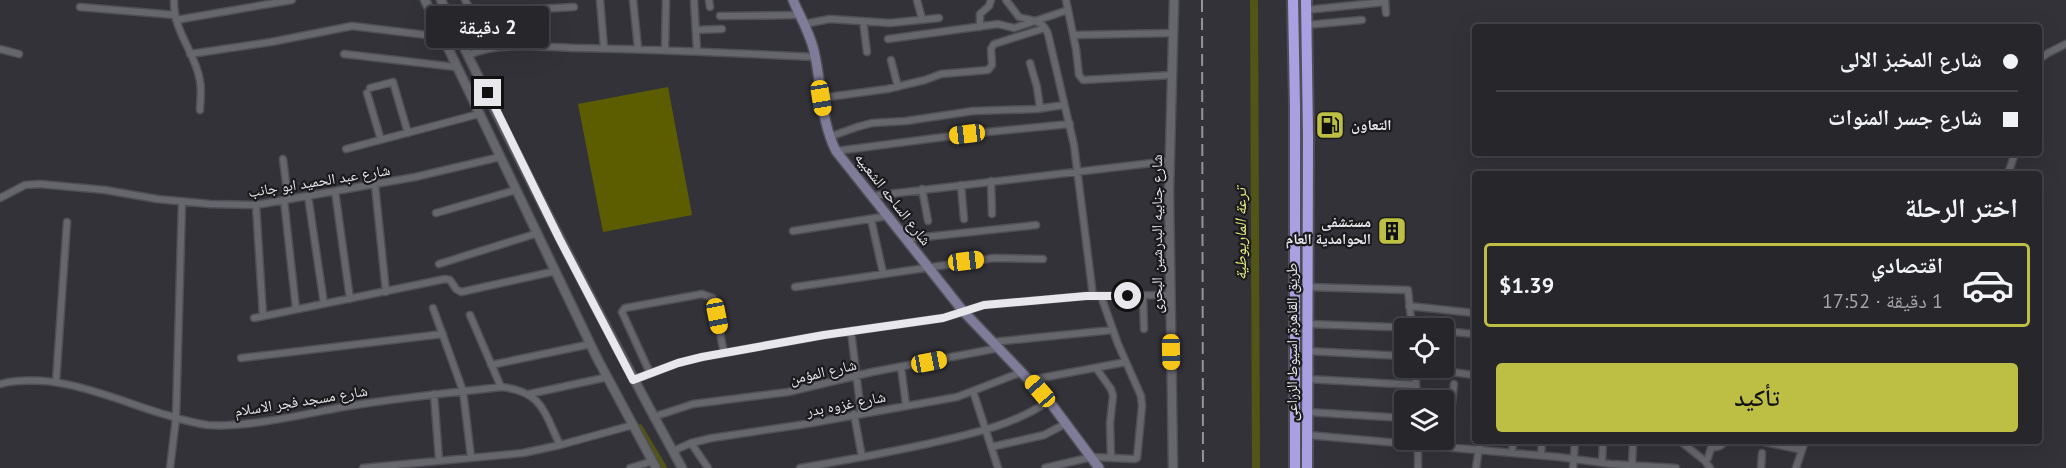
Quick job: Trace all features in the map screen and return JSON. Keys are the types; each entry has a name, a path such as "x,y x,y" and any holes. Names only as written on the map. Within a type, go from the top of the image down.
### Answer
{"highway":[{"name":"طريق القاهرة, اسيوط الزراعى","path":"1293,0 1296,106 1295,468"},
{"name":"طريق القاهرة, اسيوط الزراعى","path":"1306,5 1307,468"}],"main road":[{"name":"شارع الساحه الشعبيه","path":"793,0 810,37 816,57 829,137 836,151 963,311 1030,380 1067,423 1099,468"}],"street":[{"path":"174,0 175,18 200,80 200,110"},
{"path":"80,8 175,18 292,0"},
{"path":"426,0 456,67 591,344 654,465 630,468"},
{"path":"441,0 559,238 682,468"},
{"path":"465,0 491,48"},
{"path":"600,0 604,48"},
{"path":"633,0 638,48"},
{"path":"665,49 666,0"},
{"path":"694,0 697,51"},
{"path":"917,0 922,19"},
{"path":"980,27 980,14 989,6 991,0"},
{"path":"1006,0 1019,17 1038,21 1045,28 1070,124 1097,296 1138,387 1142,401 1137,458 1092,457 1045,468"},
{"path":"1066,0 1074,35 1079,75 1083,80 1173,75"},
{"name":"شارع جنابيه البدرشين البحرى","path":"1173,468 1169,161 1174,0"},
{"path":"1306,5 1385,1 1386,13"},
{"path":"471,13 574,7"},
{"path":"888,39 1000,24 1012,28 1068,10"},
{"path":"720,16 890,23 939,18"},
{"path":"1306,25 1362,20"},
{"path":"863,21 867,52"},
{"path":"189,54 271,42 352,26 443,37"},
{"path":"821,98 863,94 898,87 941,74 988,70 992,65 993,44 1045,28"},
{"path":"696,30 722,29"},
{"path":"1074,35 1173,33"},
{"path":"2042,57 2066,44"},
{"path":"469,55 491,48 638,48 816,57"},
{"path":"0,49 19,54"},
{"path":"344,54 456,67"},
{"path":"891,60 898,87"},
{"path":"1030,63 1040,108"},
{"path":"381,140 369,90 393,82 408,133"},
{"path":"829,137 872,123 973,111 1064,105"},
{"path":"346,149 479,114"},
{"path":"836,151 967,134 1070,124"},
{"path":"2009,171 2014,156"},
{"name":"شارع عبد الحميد ابو جانب","path":"0,198 25,185 40,183 182,201 256,205 375,185 500,157"},
{"path":"283,159 296,309"},
{"path":"872,195 1169,161"},
{"path":"991,181 992,214"},
{"path":"375,185 386,292"},
{"path":"961,185 964,219"},
{"path":"922,189 928,221"},
{"path":"436,213 516,190"},
{"path":"335,191 350,299"},
{"path":"308,196 324,304"},
{"path":"170,468 176,418 182,201"},
{"path":"256,205 263,316"},
{"path":"793,231 888,216"},
{"path":"871,219 883,273"},
{"path":"56,382 67,222"},
{"path":"906,239 1036,225"},
{"path":"439,264 538,232"},
{"path":"795,287 994,258 1043,259"},
{"path":"254,318 448,279 460,292 556,271"},
{"path":"1307,287 1408,290 1411,318"},
{"path":"650,373 622,312 625,308 702,294 710,296 713,298 724,353"},
{"path":"633,380 678,363 724,353 943,318 984,305 1097,296 1171,295"},
{"path":"1143,296 1144,329"},
{"path":"1409,306 1472,313"},
{"path":"433,308 463,391 471,457"},
{"path":"470,315 501,387"},
{"path":"1307,324 1394,327"},
{"name":"شارع المؤمن","path":"653,417 693,404 788,392 996,345 1113,330"},
{"path":"851,331 857,376 862,457"},
{"path":"1454,332 1472,334"},
{"path":"241,358 443,334"},
{"path":"492,365 591,344"},
{"path":"1307,351 1394,355"},
{"path":"1030,380 1126,362"},
{"path":"901,367 906,405"},
{"path":"1096,368 1111,389 1113,396 1110,423 1111,458"},
{"name":"شارع غزوه بدر","path":"673,451 712,438 957,397 1022,372"},
{"path":"1454,372 1472,375"},
{"name":"شارع مسجد فجر الاسلام","path":"0,384 21,381 56,382 106,394 176,418 209,425 232,424 434,394 501,387 517,389 529,394 608,377"},
{"path":"1416,378 1416,390"},
{"path":"1307,379 1416,385"},
{"path":"1453,390 1454,384"},
{"path":"973,392 998,468"},
{"path":"434,394 439,460"},
{"path":"529,394 542,408 560,445"},
{"path":"800,468 986,430 1019,419 1049,402"},
{"path":"1306,412 1394,417"},
{"path":"991,447 1044,435 1067,423"},
{"path":"363,468 524,453 633,424"},
{"path":"1306,435 1394,440"},
{"path":"692,443 708,468"},
{"path":"1476,468 1480,444"},
{"path":"1512,453 1513,444"},
{"path":"1541,456 1542,444"},
{"path":"1573,468 1575,444"},
{"path":"1602,463 1603,444"},
{"path":"1632,466 1633,444"},
{"path":"1684,444 1710,468"},
{"path":"1705,461 1712,447 1719,447 1722,444"},
{"path":"1774,444 1802,450"},
{"path":"1796,468 1804,444"},
{"path":"1454,448 1573,459 1611,466 1676,468"},
{"path":"1418,450 1418,468"},
{"path":"1761,468 1762,453"}],"shaded area":[{"path":"668,87 692,215 603,232 578,104"}],"waterway":[{"name":"ترعة الماريوطية","path":"1254,0 1256,468"},
{"path":"639,428 663,468"}],"railway":[{"path":"1202,0 1203,468"}],"place":[{"name":"التعاون","path":"1330,125"},
{"name":"مستشفى الحوامدية العام","path":"1392,231"}],"route":[{"path":"488,93 559,238 633,380 678,363 702,357 824,335 943,318 984,305 1086,296 1128,296"}]}
